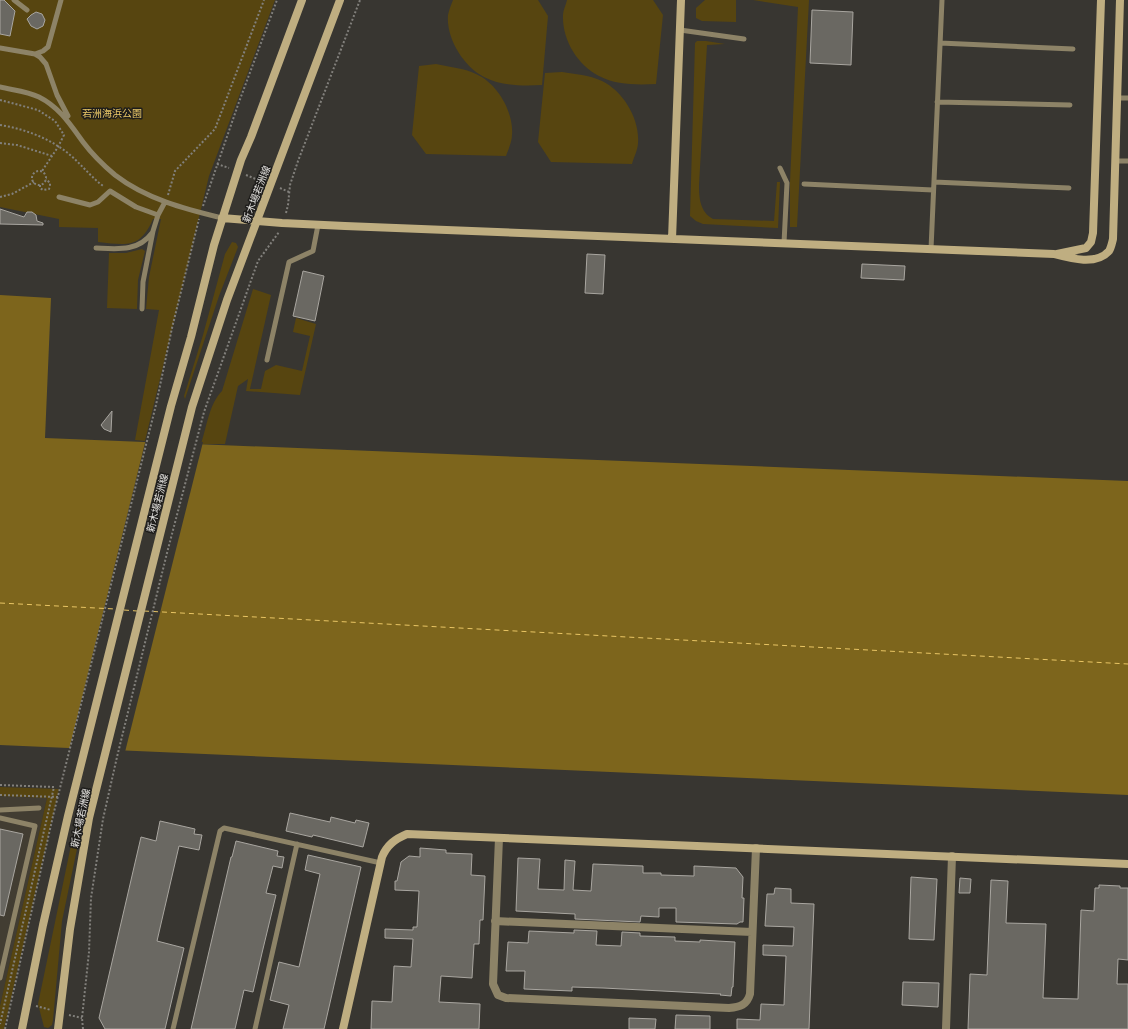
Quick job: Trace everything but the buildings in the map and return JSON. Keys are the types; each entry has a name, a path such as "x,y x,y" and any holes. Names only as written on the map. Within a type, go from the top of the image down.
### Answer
{"street":[{"name":"新木場若洲線","path":"22,1029 43,924 68,816 171,406 191,337 222,218 240,160 251,137 302,0"},
{"name":"新木場若洲線","path":"58,1029 70,929 89,818 192,407 218,324 340,0"},
{"path":"672,239 681,0"},
{"path":"1054,254 1086,248 1091,242 1093,233 1101,0"},
{"path":"222,218 318,224 1054,254 1073,259 1090,259 1101,257 1109,250 1113,239 1120,0"},
{"path":"343,1029 384,851 390,843 398,837 407,834 1128,864"},
{"path":"499,838 493,984 498,995 506,998 729,1008 742,1006 750,994 756,848"},
{"path":"946,1029 952,856"},
{"path":"495,921 752,932"}],"lane":[{"path":"14,0 27,10"},
{"path":"35,54 48,47 61,0"},
{"path":"931,249 942,0"},
{"path":"680,30 744,39"},
{"path":"940,43 1073,48"},
{"path":"0,48 35,54 40,57 46,64 57,95 72,126"},
{"path":"0,87 38,96 54,105 62,113 100,162 134,188 165,202 222,218"},
{"path":"1117,98 1128,98"},
{"path":"938,102 1070,105"},
{"path":"1115,161 1128,161"},
{"path":"780,168 787,183 784,243"},
{"path":"934,182 1068,188"},
{"path":"804,184 933,190"},
{"path":"59,197 90,205 98,202 110,191 136,207 158,215"},
{"path":"142,309 143,280 153,231 158,215 165,202"},
{"path":"267,360 289,262 313,251 318,224"},
{"path":"96,248 122,249 134,247 148,238 153,231"},
{"path":"0,810 39,808"},
{"path":"0,818 35,826 0,978"},
{"path":"173,1029 220,830 224,828 381,863"},
{"path":"255,1029 298,844"}],"path":[{"path":"165,202 175,171 215,129 264,0"},
{"path":"5,1029 58,797 152,420 172,328 201,213 239,102 277,0"},
{"path":"288,205 290,185 298,161 360,0"},
{"path":"0,100 38,110 55,121 64,135 58,148 42,171 37,171 32,178 34,182 40,185 40,188 43,190 49,189 50,183 46,180 45,174 42,171"},
{"path":"0,126 26,131 58,148 68,154 110,191"},
{"path":"0,143 17,144 52,156"},
{"path":"217,164 289,192"},
{"path":"40,185 46,180"},
{"path":"0,197 12,194 34,182"},
{"path":"83,1029 82,1018 89,952 91,898 103,819 169,546 204,412 258,261 279,234"},
{"path":"0,795 58,797"},
{"path":"11,1000 82,1018"}],"shaded area":[{"path":"0,295 51,298 45,438 1128,481 1128,795 0,745"},
{"path":"0,796 47,798 0,1006"}],"green space":[{"name":"若洲海浜公園","path":"0,0 275,0 209,176 145,441 135,440 159,310 146,309 149,277 161,219 153,219 143,236 138,240 132,243 117,244 98,242 98,228 59,227 59,219 0,207"},
{"path":"453,0 538,0 548,16 542,85 505,84 484,77 469,66 457,50 450,33 448,15"},
{"path":"567,0 653,0 663,15 656,84 619,83 599,76 584,65 572,50 565,33 563,11"},
{"path":"705,0 736,0 736,22 702,21 696,18 696,8"},
{"path":"753,0 809,0 797,227 790,227 790,182 798,7"},
{"path":"697,41 725,44 707,45 699,185 699,195 703,209 705,213 713,219 774,221 777,182 780,182 778,228 703,224 690,216 695,43"},
{"path":"436,64 461,69 476,74 484,78 497,91 507,108 512,126 511,140 506,156 426,154 412,135 419,66"},
{"path":"562,72 587,76 602,81 617,92 623,99 633,115 638,134 637,148 632,164 551,162 538,142 545,73"},
{"path":"232,242 236,243 238,247 219,296 185,399 184,396 203,335 225,254"},
{"path":"142,249 145,251 138,280 137,309 107,308 109,253 126,253"},
{"path":"253,289 271,295 250,389 261,389 265,371 276,365 302,371 310,336 293,332 296,318 316,324 300,395 246,391 248,379 238,386 225,444 201,444 211,409 222,391"},
{"path":"0,787 59,789 4,1029 0,1029 0,1006 47,798 0,796"},
{"path":"78,819 83,820 62,921 53,1020 52,1025 48,1028 44,1027 38,1004 70,850"}],"pier":[{"path":"146,439 203,442 125,752 69,750"}],"ferry route":[{"path":"0,603 115,609"},
{"path":"124,610 137,611"},
{"path":"144,611 1128,664"}]}
